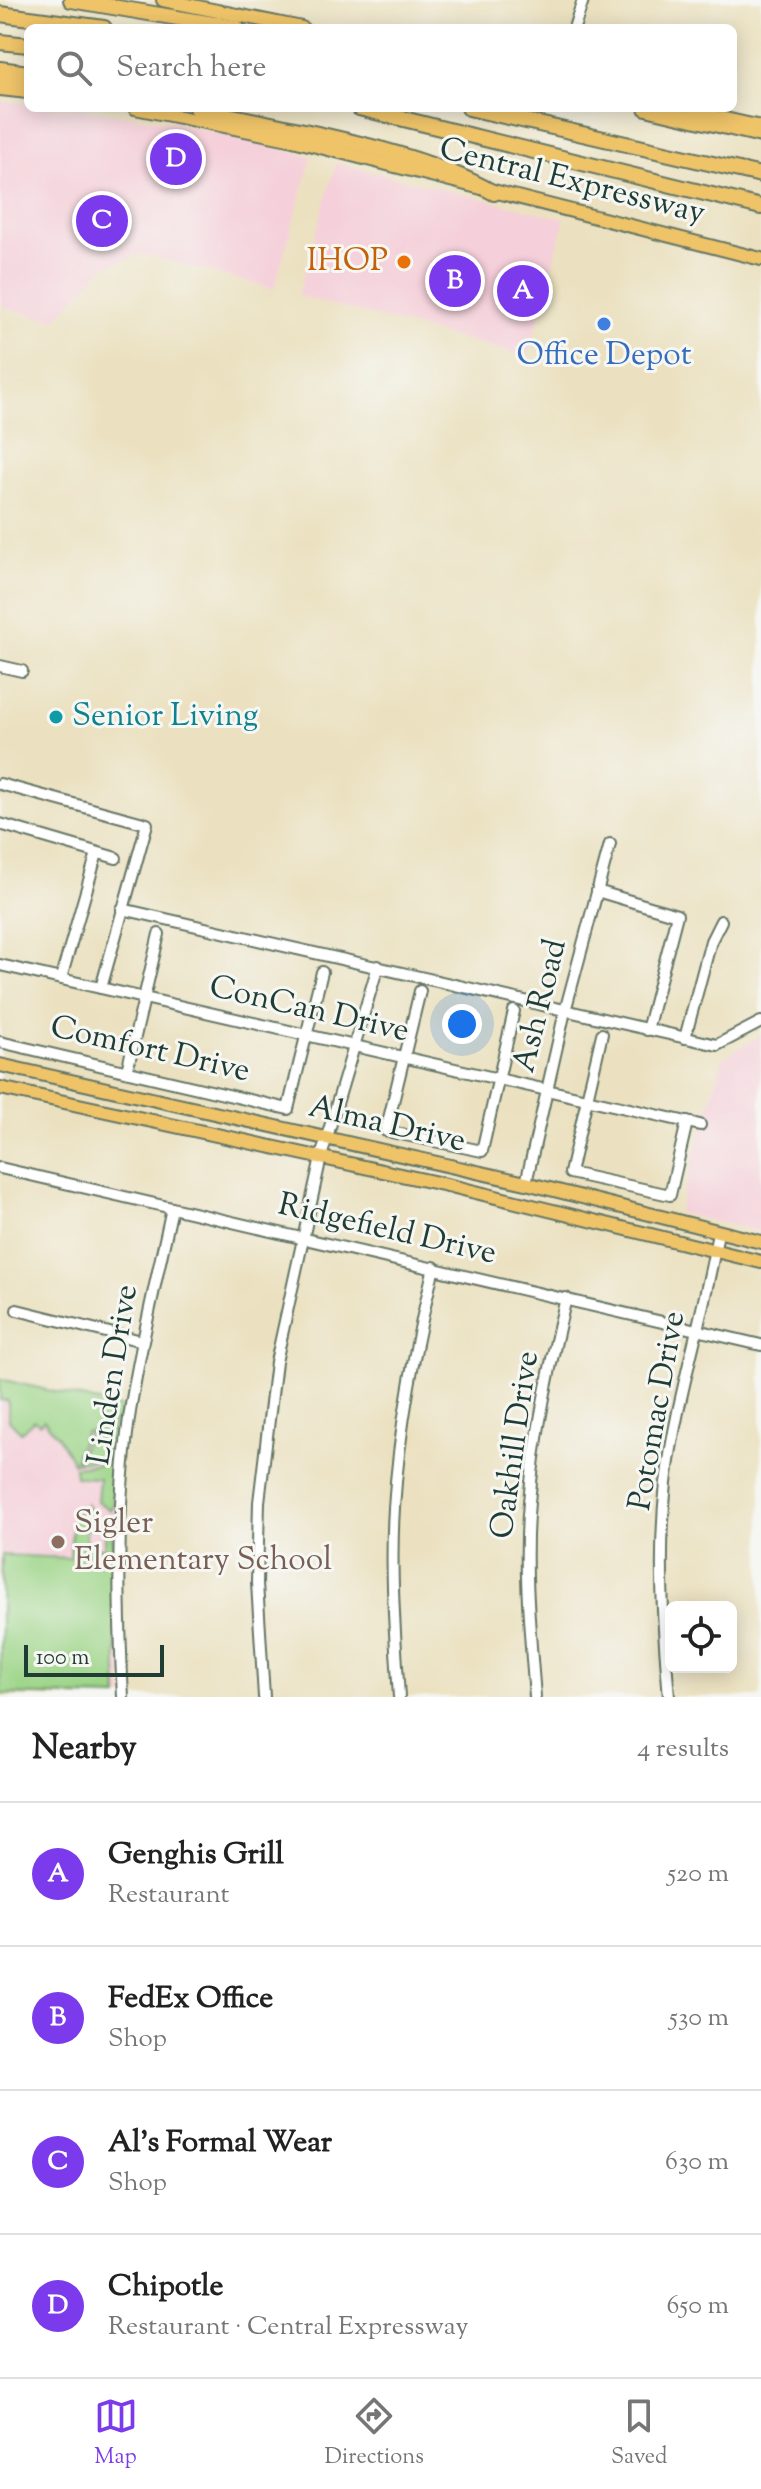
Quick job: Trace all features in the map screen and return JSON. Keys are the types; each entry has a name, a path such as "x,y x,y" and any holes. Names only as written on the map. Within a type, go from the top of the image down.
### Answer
{"highway":[{"path":"71,0 213,24"},
{"path":"0,14 74,24"},
{"path":"0,42 24,45"},
{"path":"0,69 24,72"},
{"path":"0,80 24,81"},
{"path":"213,112 361,146 467,177 494,193"},
{"name":"Central Expressway","path":"375,112 761,207"},
{"name":"Central Expressway","path":"486,112 761,175"},
{"path":"663,112 761,135"}],"main road":[{"path":"163,0 282,24"},
{"path":"0,89 24,92"},
{"name":"Central Expressway","path":"155,112 289,139 761,259"},
{"path":"692,112 761,127"},
{"name":"Alma Drive","path":"0,1065 526,1183 761,1242"},
{"name":"Alma Drive","path":"0,1088 321,1157 761,1262"}],"street":[{"path":"575,24 583,0"},
{"path":"0,666 22,671"},
{"path":"0,784 147,824 101,988"},
{"path":"0,824 116,858"},
{"name":"Ash Road","path":"526,1183 565,1011 610,844"},
{"path":"61,978 97,853"},
{"path":"597,891 677,915 647,1030"},
{"path":"122,909 717,1045 761,1022"},
{"path":"685,1038 711,941 721,921"},
{"path":"127,1071 159,934"},
{"name":"ConCan Drive","path":"0,965 700,1125"},
{"path":"264,1697 257,1583 259,1502 276,1362 321,1157 378,966"},
{"path":"306,1036 322,972"},
{"path":"420,991 386,1131 482,1151 514,1011"},
{"path":"602,1034 570,1173 670,1195 687,1122"},
{"name":"Comfort Drive","path":"0,1042 288,1109 306,1036"},
{"name":"Ridgefield Drive","path":"0,1168 761,1345"},
{"name":"Linden Drive","path":"123,1697 119,1618 123,1477 142,1341 172,1208"},
{"name":"Potomac Drive","path":"669,1697 662,1613 666,1485 675,1425 718,1232"},
{"path":"399,1697 392,1576 394,1509 406,1402 434,1267"},
{"name":"Oakhill Drive","path":"535,1697 528,1607 529,1502 544,1396 566,1298"},
{"path":"17,1310 142,1341"}],"shaded area":[{"path":"0,101 24,104 24,112 102,112 173,122 312,157 274,289 143,254 103,267 55,320 4,308 0,299"},
{"path":"336,163 565,219 528,357 298,296"},
{"path":"761,1035 761,1232 678,1213 723,1058"},
{"name":"Sigler Elementary School","path":"0,1379 121,1407 112,1451 118,1490 123,1697 0,1694"}],"green space":[{"path":"0,1379 120,1407 121,1415 114,1423 111,1458 92,1431 85,1432 73,1463 44,1420 39,1424 34,1420 21,1432 8,1419 8,1401 0,1400"},
{"path":"91,1434 109,1459 76,1462"},
{"path":"113,1463 113,1505 110,1510 97,1501 99,1478 75,1477 74,1467"},
{"path":"86,1504 94,1517 94,1529 86,1529 86,1545 104,1549 106,1526 112,1524 118,1697 0,1694 2,1555 70,1558 73,1513 86,1513"}],"place":[{"name":"Chipotle","path":"176,159"},
{"name":"Al's Formal Wear","path":"102,221"},
{"name":"IHOP","path":"404,262"},
{"name":"FedEx Office","path":"455,281"},
{"name":"Genghis Grill","path":"523,291"},
{"name":"Office Depot","path":"604,324"},
{"name":"Senior Living","path":"56,717"},
{"name":"Sigler Elementary School","path":"58,1542"}]}
